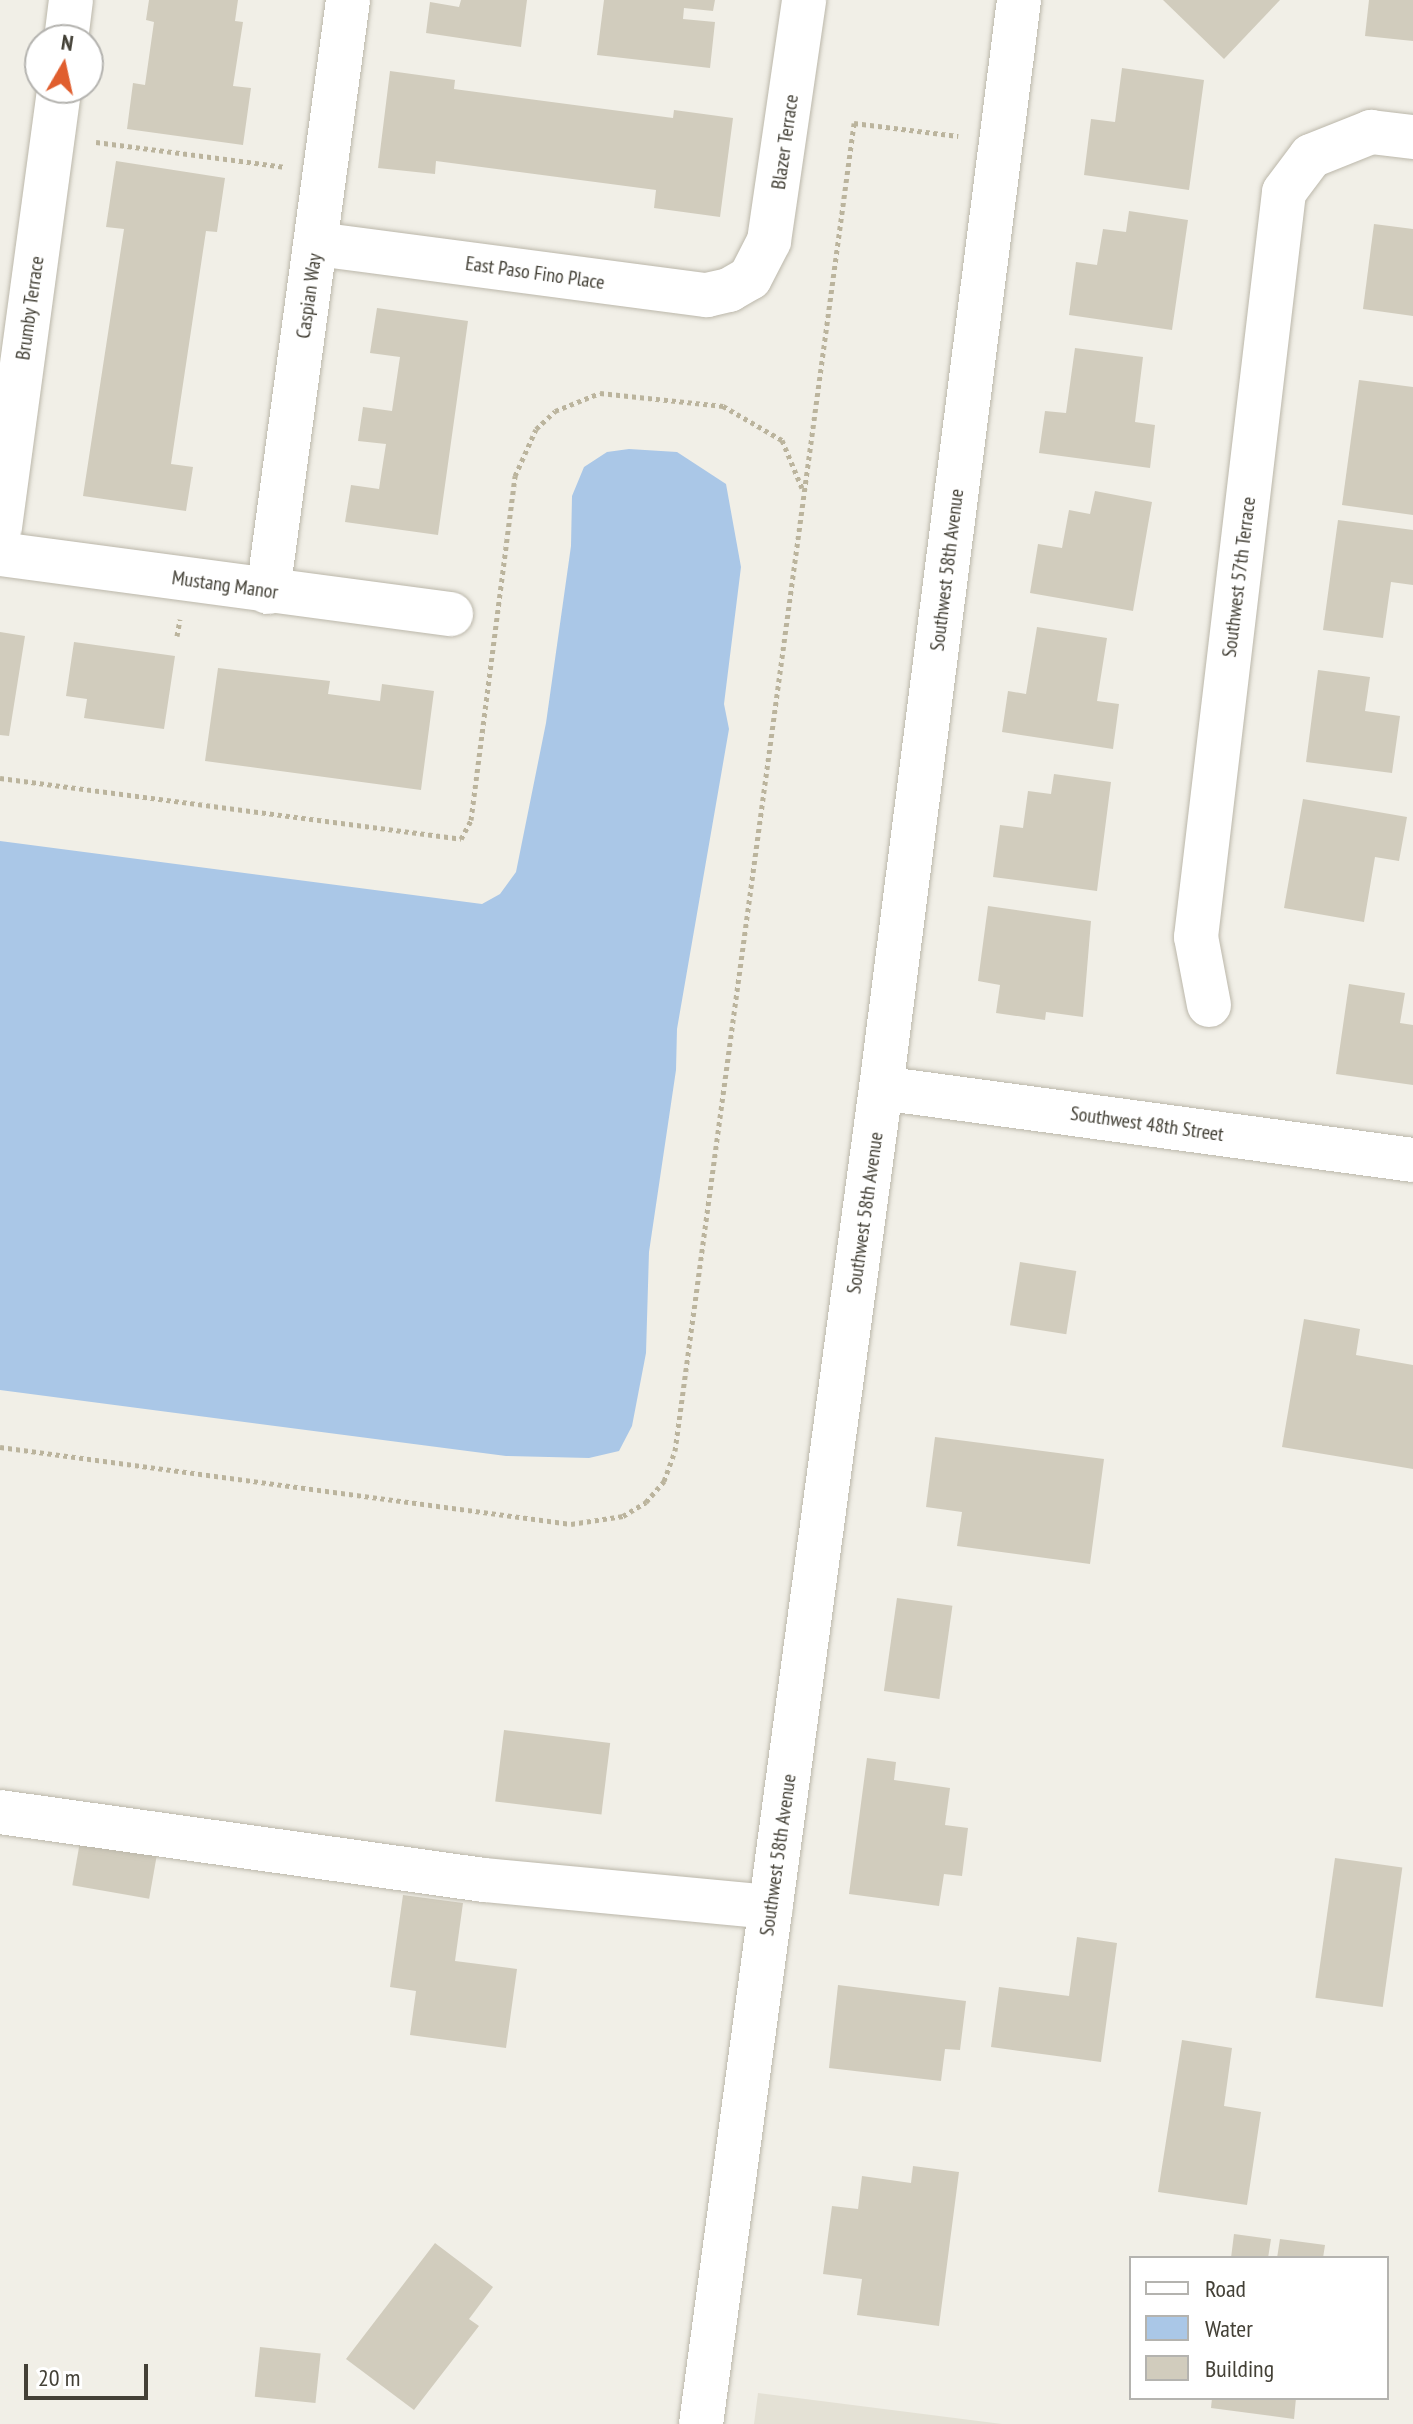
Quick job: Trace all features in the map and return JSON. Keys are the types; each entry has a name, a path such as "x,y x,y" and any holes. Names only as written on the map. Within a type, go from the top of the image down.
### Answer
{"street":[{"path":"68,24 71,0"},
{"name":"Caspian Way","path":"268,592 348,0"},
{"name":"Blazer Terrace","path":"750,278 763,260 778,200 804,0"},
{"name":"Southwest 58th Avenue","path":"701,2424 881,1088 1019,0"},
{"name":"Brumby Terrace","path":"0,527 57,104"},
{"name":"Southwest 57th Terrace","path":"1209,1005 1196,937 1284,192 1311,156 1371,132 1413,137"},
{"name":"East Paso Fino Place","path":"317,244 707,295 750,278"},
{"name":"Mustang Manor","path":"0,554 451,614"},
{"name":"Southwest 48th Street","path":"881,1088 1413,1160"},
{"path":"0,1812 484,1880 771,1907"}],"path":[{"path":"0,1447 571,1524 623,1516 646,1502 664,1481 675,1451 854,123 969,137"},
{"path":"96,142 298,169"}],"shaded area":[{"path":"758,2393 1002,2424 754,2424"}],"water":[{"path":"629,449 677,452 726,484 741,567 724,704 729,729 677,1029 676,1070 649,1252 646,1353 632,1426 619,1451 589,1458 506,1456 0,1390 0,841 482,904 500,894 516,872 546,723 571,546 572,496 584,467 607,452"}],"building":[{"path":"149,0 238,0 235,21 243,22 233,86 251,88 243,145 127,129 133,83 145,85 154,22 146,20"},
{"path":"461,0 527,0 521,47 426,33 430,2 459,7"},
{"path":"604,0 715,0 713,11 684,8 683,19 715,22 710,68 597,55"},
{"path":"1163,0 1280,0 1224,59"},
{"path":"1369,0 1413,0 1413,41 1365,36"},
{"path":"1122,68 1204,80 1189,190 1084,175 1091,119 1115,122"},
{"path":"390,71 455,80 454,89 673,118 674,110 733,118 720,217 654,208 656,190 436,161 435,174 378,168"},
{"path":"116,161 225,178 217,232 206,231 171,464 193,467 186,511 83,496 124,229 106,227"},
{"path":"1129,211 1188,220 1172,330 1069,315 1076,262 1097,265 1103,229 1126,232"},
{"path":"1374,224 1413,229 1413,316 1363,309"},
{"path":"377,308 468,321 438,535 345,522 351,485 379,489 386,444 358,441 363,407 392,411 400,357 370,353"},
{"path":"1075,348 1143,357 1135,422 1155,425 1150,468 1039,453 1045,411 1066,413"},
{"path":"1359,380 1413,387 1413,515 1342,505"},
{"path":"1095,491 1152,502 1133,611 1030,593 1038,544 1062,548 1069,510 1090,514"},
{"path":"1338,520 1413,530 1413,585 1391,582 1383,638 1323,630"},
{"path":"1037,627 1107,638 1097,701 1119,704 1113,749 1002,732 1008,691 1026,694"},
{"path":"0,632 25,636 9,736 0,735"},
{"path":"74,642 175,656 164,729 84,718 87,699 66,696"},
{"path":"218,668 330,681 328,694 380,701 382,684 434,691 421,790 205,761"},
{"path":"1318,670 1370,677 1365,711 1400,716 1392,773 1306,762"},
{"path":"1054,774 1111,782 1097,891 993,877 1000,825 1023,828 1028,791 1051,794"},
{"path":"1303,799 1407,817 1399,861 1375,857 1364,922 1284,908"},
{"path":"988,906 1091,921 1083,1017 1046,1012 1045,1020 996,1013 1000,985 978,981"},
{"path":"1349,984 1405,993 1400,1023 1413,1025 1413,1085 1336,1074"},
{"path":"1020,1262 1076,1271 1066,1334 1010,1325"},
{"path":"1304,1319 1360,1329 1356,1355 1413,1365 1413,1469 1282,1447"},
{"path":"935,1437 1104,1459 1090,1564 957,1546 962,1512 926,1507"},
{"path":"897,1598 952,1606 939,1699 884,1691"},
{"path":"504,1730 610,1743 601,1815 495,1801"},
{"path":"867,1758 896,1762 894,1780 950,1788 945,1825 968,1828 962,1876 944,1874 939,1906 849,1894"},
{"path":"81,1836 158,1850 149,1899 72,1885"},
{"path":"1335,1858 1402,1867 1383,2007 1315,1998"},
{"path":"403,1895 463,1903 455,1961 517,1969 506,2048 410,2035 416,1991 390,1987"},
{"path":"1077,1937 1117,1943 1101,2062 991,2047 999,1987 1069,1996"},
{"path":"838,1985 966,2001 960,2050 945,2049 941,2081 829,2068"},
{"path":"1182,2040 1232,2048 1224,2106 1261,2112 1247,2205 1158,2192"},
{"path":"913,2166 959,2172 939,2326 857,2315 862,2279 823,2274 832,2206 858,2209 862,2176 911,2183"},
{"path":"1234,2234 1271,2239 1268,2256 1231,2256"},
{"path":"1280,2239 1325,2245 1323,2256 1277,2256"},
{"path":"435,2243 493,2287 469,2319 479,2326 414,2410 346,2359"},
{"path":"260,2347 321,2353 315,2403 255,2397"},
{"path":"1212,2400 1296,2400 1294,2419 1211,2408"}]}
